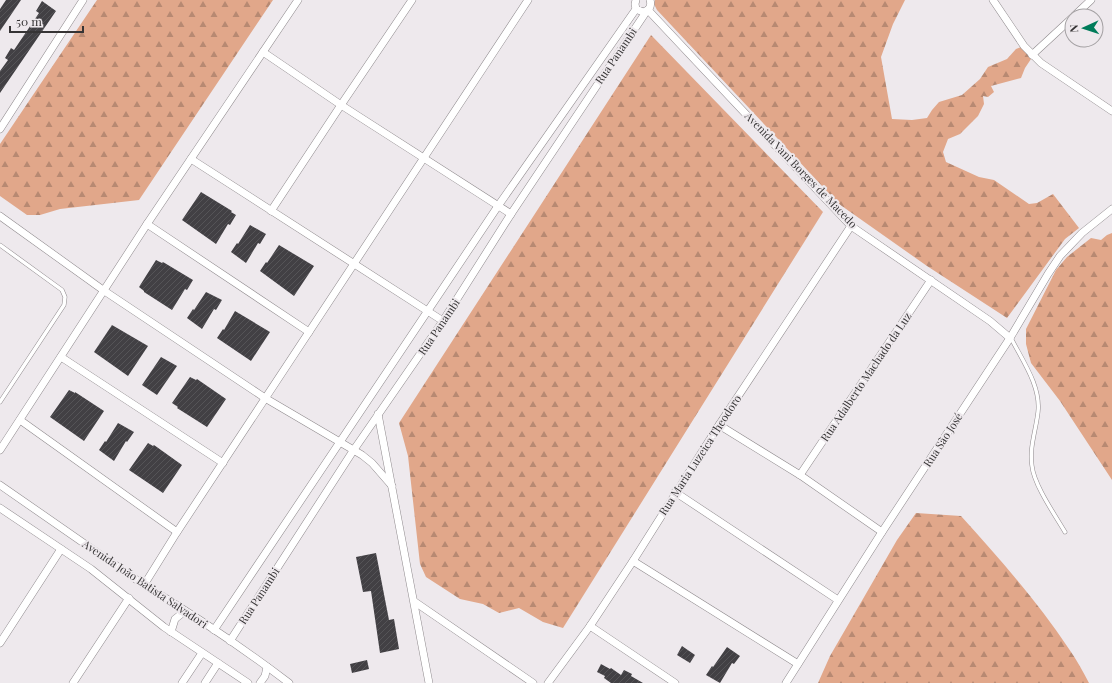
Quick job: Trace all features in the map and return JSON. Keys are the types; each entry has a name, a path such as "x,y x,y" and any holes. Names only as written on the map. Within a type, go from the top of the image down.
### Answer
{"street":[{"path":"0,129 83,0"},
{"path":"0,450 62,357 103,290 298,0"},
{"path":"271,211 340,105 412,0"},
{"path":"144,585 177,532 528,0"},
{"path":"636,0 636,9 640,12 647,11 651,6 650,0"},
{"path":"993,0 1024,46 1032,55 1041,63 1112,111"},
{"path":"1083,8 1091,0"},
{"name":"Rua Panambi","path":"214,630 498,206 636,9"},
{"name":"Rua Panambi","path":"230,641 353,451 444,321 511,214 647,11"},
{"name":"Avenida Vani Borges de Macedo","path":"647,11 852,226 990,320 1010,338"},
{"path":"1032,55 1064,25"},
{"path":"263,52 340,105 424,157 511,214"},
{"path":"191,159 444,321"},
{"name":"Rua São José","path":"786,683 882,532 1010,338 1060,256 1082,234 1112,209"},
{"path":"0,216 103,290 265,398 372,463 392,486"},
{"path":"147,224 309,332"},
{"name":"Rua Maria Luzeica Theodoro","path":"548,683 590,626 633,561 675,492 852,226"},
{"name":"Rua Adalberto Machado da Luz","path":"800,475 931,280"},
{"path":"62,357 223,463"},
{"path":"378,414 429,683"},
{"path":"20,420 177,532"},
{"path":"719,425 800,475 882,532"},
{"name":"Avenida João Batista Salvadori","path":"0,485 144,585 267,666 289,683"},
{"path":"675,492 838,600"},
{"name":"Avenida João Batista Salvadori","path":"0,508 91,569 171,632 248,683"},
{"path":"0,642 61,548"},
{"path":"633,561 798,664"},
{"path":"73,683 129,598"},
{"path":"414,602 533,683"},
{"path":"171,632 175,619 185,611"},
{"path":"590,626 675,683"},
{"path":"182,683 202,653"},
{"path":"205,683 218,663"},
{"path":"260,683 265,676 267,666"}],"lane":[{"path":"0,245 62,290 65,297 64,305 0,402"},
{"path":"1010,338 1038,393 1038,411 1031,449 1032,467 1038,484 1064,532"}],"green space":[{"path":"97,0 273,0 139,200 60,209 40,215 27,215 0,196 0,144"},
{"path":"655,0 905,0 893,24 881,57 892,119 912,120 927,118 939,102 962,95 980,79 988,67 1007,59 1016,49 1021,47 1031,59 1021,78 991,86 994,92 988,97 983,96 984,104 978,116 960,134 948,139 943,152 946,162 979,177 994,180 1029,204 1037,203 1053,194 1079,228 1065,239 1007,318 927,266 839,204 657,10 654,4"},
{"path":"651,35 823,212 563,628 543,622 519,608 499,613 483,604 460,599 426,577 420,564 408,456 399,423"},
{"path":"1112,233 1112,480 1060,401 1031,363 1026,344 1026,329 1056,270 1067,257 1091,238 1101,240"},
{"path":"916,513 961,516 1031,597 1072,653 1089,683 818,683 830,656 897,540"}],"building":[{"path":"6,0 21,0 0,31 0,9"},
{"path":"42,1 56,11 0,93 0,71 8,60 5,58 11,48 14,50 39,13 36,11"},
{"path":"201,192 236,215 230,225 228,224 216,244 182,220"},
{"path":"250,225 266,234 260,244 258,243 246,263 231,252"},
{"path":"279,245 314,266 294,296 260,271"},
{"path":"156,260 162,263 163,262 193,280 187,290 185,289 172,310 144,292 139,287"},
{"path":"206,292 222,300 216,310 214,309 202,329 187,318"},
{"path":"235,311 270,332 251,361 217,338 223,329 224,330"},
{"path":"112,325 148,346 128,376 94,352"},
{"path":"161,357 177,366 157,395 142,385"},
{"path":"190,377 196,380 197,379 226,399 207,427 177,408 178,407 172,403"},
{"path":"69,390 75,392 104,411 84,441 50,417"},
{"path":"118,423 134,432 127,442 126,441 114,461 99,450"},
{"path":"148,443 153,446 154,445 182,465 163,493 129,470"},
{"path":"376,553 389,620 394,619 399,649 380,653 371,591 363,592 356,557"},
{"path":"682,646 695,655 690,663 677,655"},
{"path":"727,647 740,656 734,664 732,663 720,683 706,675"},
{"path":"367,660 369,669 352,673 350,664"},
{"path":"601,664 610,669 611,668 621,675 624,670 632,674 631,676 643,683 611,683 604,678 605,676 597,672"}]}
